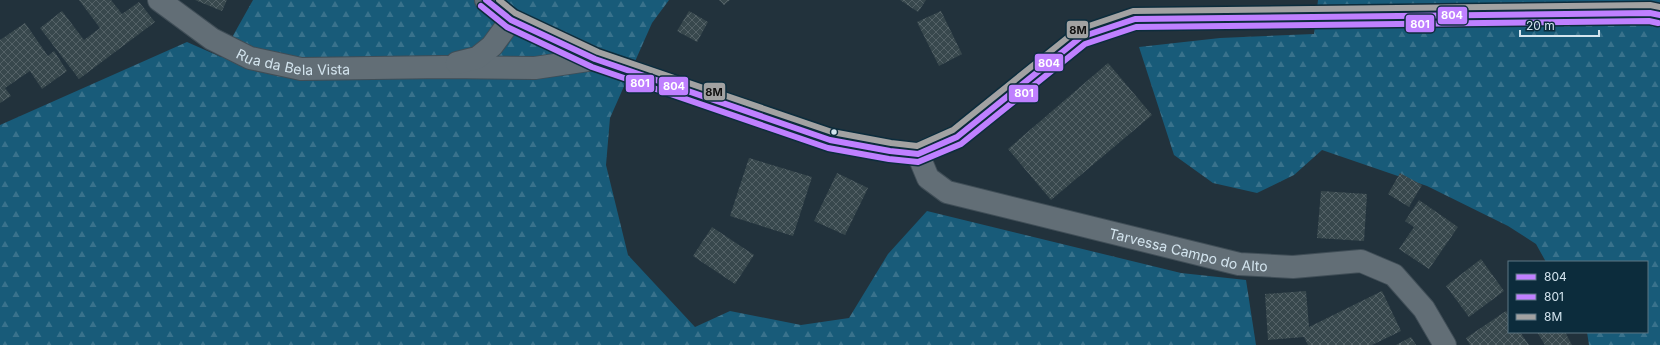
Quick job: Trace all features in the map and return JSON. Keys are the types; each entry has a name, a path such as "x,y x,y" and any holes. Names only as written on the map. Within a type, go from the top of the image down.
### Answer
{"street":[{"name":"Rua da Bela Vista","path":"159,0 212,39 250,58 301,69 444,67 535,68 595,59"},
{"path":"486,0 511,20 595,59 830,140 890,151 918,154 957,137 1081,37 1136,19 1650,13 1660,15"},
{"name":"Rua da Bela Vista","path":"444,67 476,58 492,46 511,20"},
{"name":"Tarvessa Campo do Alto","path":"918,154 928,178 947,192 1239,264 1293,267 1361,261 1394,275 1424,309 1445,345"}],"green space":[{"path":"253,0 669,0 652,23 610,118 606,165 628,255 695,327 730,311 801,325 849,318 888,254 927,211 1181,273 1246,280 1256,345 0,345 0,125 187,42 221,57"},
{"path":"1318,0 1660,0 1660,345 1589,345 1587,333 1648,333 1648,261 1545,261 1536,244 1508,226 1427,186 1322,150 1294,175 1257,193 1213,183 1174,155 1139,47 1220,38 1314,34"}],"building":[{"path":"79,0 111,0 122,14 139,2 155,22 79,79 40,28 62,11 84,40 100,28"},
{"path":"195,0 227,0 222,11"},
{"path":"719,0 730,0 724,5"},
{"path":"900,0 926,0 918,12"},
{"path":"689,11 708,22 697,42 677,31"},
{"path":"941,11 962,54 939,66 917,22"},
{"path":"25,23 48,56 54,51 67,71 42,89 30,71 5,88 11,96 0,103 0,40"},
{"path":"1108,63 1152,115 1051,200 1008,149"},
{"path":"749,158 812,177 793,236 730,216"},
{"path":"837,173 868,188 845,235 814,221"},
{"path":"1400,173 1422,185 1409,207 1388,194"},
{"path":"1321,191 1367,194 1364,241 1317,238"},
{"path":"1419,200 1458,227 1429,269 1399,249 1414,227 1405,221"},
{"path":"712,227 754,255 735,284 693,256"},
{"path":"1481,259 1504,291 1469,317 1446,286"},
{"path":"1306,291 1309,327 1382,291 1401,331 1372,345 1308,345 1304,337 1268,340 1265,294"},
{"path":"1506,311 1508,314 1508,333 1521,333 1529,345 1470,345 1466,338"},
{"path":"1538,333 1566,333 1572,345 1545,345"},
{"path":"1411,337 1416,345 1396,345"}],"transit line":[{"name":"804","path":"486,0 511,20 595,59 830,140 890,151 918,154 957,137 1081,37 1135,19 1650,13 1660,15"},
{"name":"8M","path":"499,0 515,13 598,52 832,132 891,143 917,146 953,130 1077,30 1133,11 1650,5 1660,7"},
{"name":"801","path":"481,6 507,27 592,67 828,148 889,159 918,162 961,144 1085,44 1136,27 1649,21 1658,23"}]}
